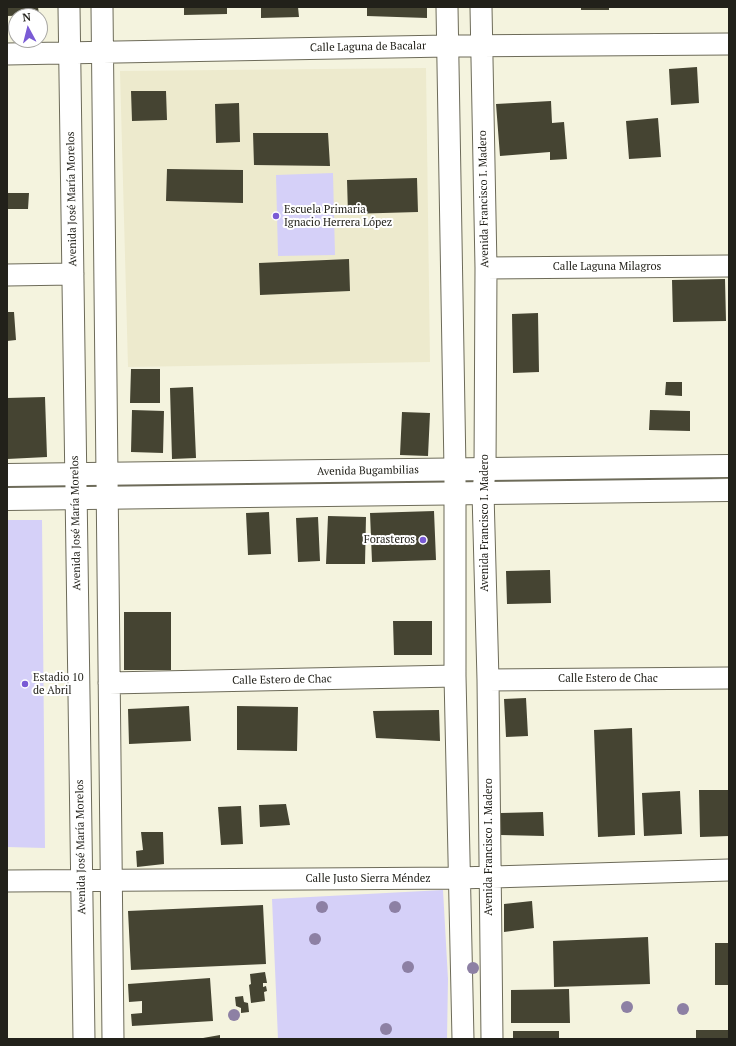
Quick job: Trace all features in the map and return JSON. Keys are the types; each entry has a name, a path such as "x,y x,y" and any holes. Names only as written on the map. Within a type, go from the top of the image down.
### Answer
{"main road":[{"name":"Avenida Bugambilias","path":"7,475 729,466"},
{"path":"7,499 729,490"}],"street":[{"name":"Avenida José María Morelos","path":"69,7 84,1039"},
{"path":"102,7 113,1039"},
{"path":"447,7 455,470 455,676 463,1039"},
{"name":"Avenida Francisco I. Madero","path":"481,7 486,268 485,469 483,493 488,680 488,876 492,1039"},
{"name":"Calle Laguna de Bacalar","path":"7,54 447,46 729,44"},
{"name":"Calle Laguna Milagros","path":"486,268 729,266"},
{"path":"7,275 73,274"},
{"name":"Calle Estero de Chac","path":"109,683 455,676"},
{"name":"Calle Estero de Chac","path":"488,680 729,678"},
{"name":"Calle Justo Sierra Méndez","path":"7,881 459,878 729,870"}],"shaded area":[{"name":"Escuela Primaria Ignacio Herrera López","path":"426,68 430,362 128,367 120,71"},
{"path":"333,173 335,255 278,256 276,175"},
{"name":"Estadio 10 de Abril","path":"7,520 42,520 45,848 7,847"},
{"path":"443,890 448,979 447,1039 278,1039 272,899"}],"building":[{"path":"7,7 38,7 8,8 7,16"},
{"path":"184,7 227,7 227,14 184,15"},
{"path":"261,7 298,7 299,17 261,18"},
{"path":"367,7 427,7 427,18 367,16"},
{"path":"581,7 609,7 609,10 581,10"},
{"path":"697,67 699,103 671,105 669,69"},
{"path":"131,91 166,91 167,120 132,121"},
{"path":"551,101 552,123 564,122 567,159 550,160 550,152 500,156 496,104"},
{"path":"239,103 240,142 216,143 215,104"},
{"path":"658,118 661,157 629,159 626,121"},
{"path":"253,133 328,133 330,166 254,165"},
{"path":"167,169 243,170 243,203 166,201"},
{"path":"417,178 418,212 348,214 347,180"},
{"path":"7,193 29,193 28,209 7,209"},
{"path":"349,259 350,291 260,295 259,263"},
{"path":"725,279 726,321 673,322 672,280"},
{"path":"7,312 14,312 16,340 7,341"},
{"path":"538,313 539,372 513,373 512,314"},
{"path":"131,369 160,369 160,403 130,403"},
{"path":"666,382 682,382 682,396 665,395"},
{"path":"193,387 196,458 172,459 170,388"},
{"path":"45,397 47,457 7,459 7,398"},
{"path":"132,410 164,411 163,453 131,452"},
{"path":"650,410 690,411 690,431 649,430"},
{"path":"402,412 430,413 428,456 400,455"},
{"path":"434,511 436,560 372,562 370,513"},
{"path":"269,512 271,554 248,555 246,513"},
{"path":"328,516 366,517 365,564 326,564"},
{"path":"318,517 320,561 298,562 296,518"},
{"path":"550,570 551,603 507,604 506,571"},
{"path":"124,612 171,612 171,670 124,670"},
{"path":"393,621 432,621 432,655 394,655"},
{"path":"526,698 528,736 506,737 504,699"},
{"path":"189,706 191,741 129,744 128,709"},
{"path":"237,706 298,707 297,751 237,750"},
{"path":"439,710 440,741 376,738 373,711"},
{"path":"632,728 635,835 598,837 594,730"},
{"path":"699,790 729,790 729,836 700,837"},
{"path":"680,791 682,834 644,836 642,793"},
{"path":"286,804 290,825 260,827 259,805"},
{"path":"241,806 243,844 221,845 218,807"},
{"path":"543,812 544,836 501,835 501,813"},
{"path":"141,832 163,832 164,864 137,867 136,851 143,850"},
{"path":"532,901 534,928 504,932 504,904"},
{"path":"263,905 266,964 131,970 128,911"},
{"path":"648,937 650,984 554,987 553,941"},
{"path":"715,943 729,943 729,985 715,985"},
{"path":"265,972 267,983 263,983 263,987 266,986 267,991 264,992 265,1001 251,1003 249,985 251,984 250,974"},
{"path":"210,978 213,1021 132,1026 131,1014 142,1013 142,1001 129,1002 128,984"},
{"path":"569,989 570,1023 511,1023 511,990"},
{"path":"243,996 244,1002 248,1003 249,1012 241,1013 241,1008 236,1006 235,997"},
{"path":"696,1030 729,1030 729,1039 696,1039"},
{"path":"513,1031 559,1031 559,1039 513,1039"},
{"path":"220,1035 220,1039 203,1039 203,1038"}],"place":[{"name":"Escuela Primaria Ignacio Herrera López","path":"276,216"},
{"name":"Forasteros","path":"423,540"},
{"name":"Estadio 10 de Abril","path":"25,684"}]}
